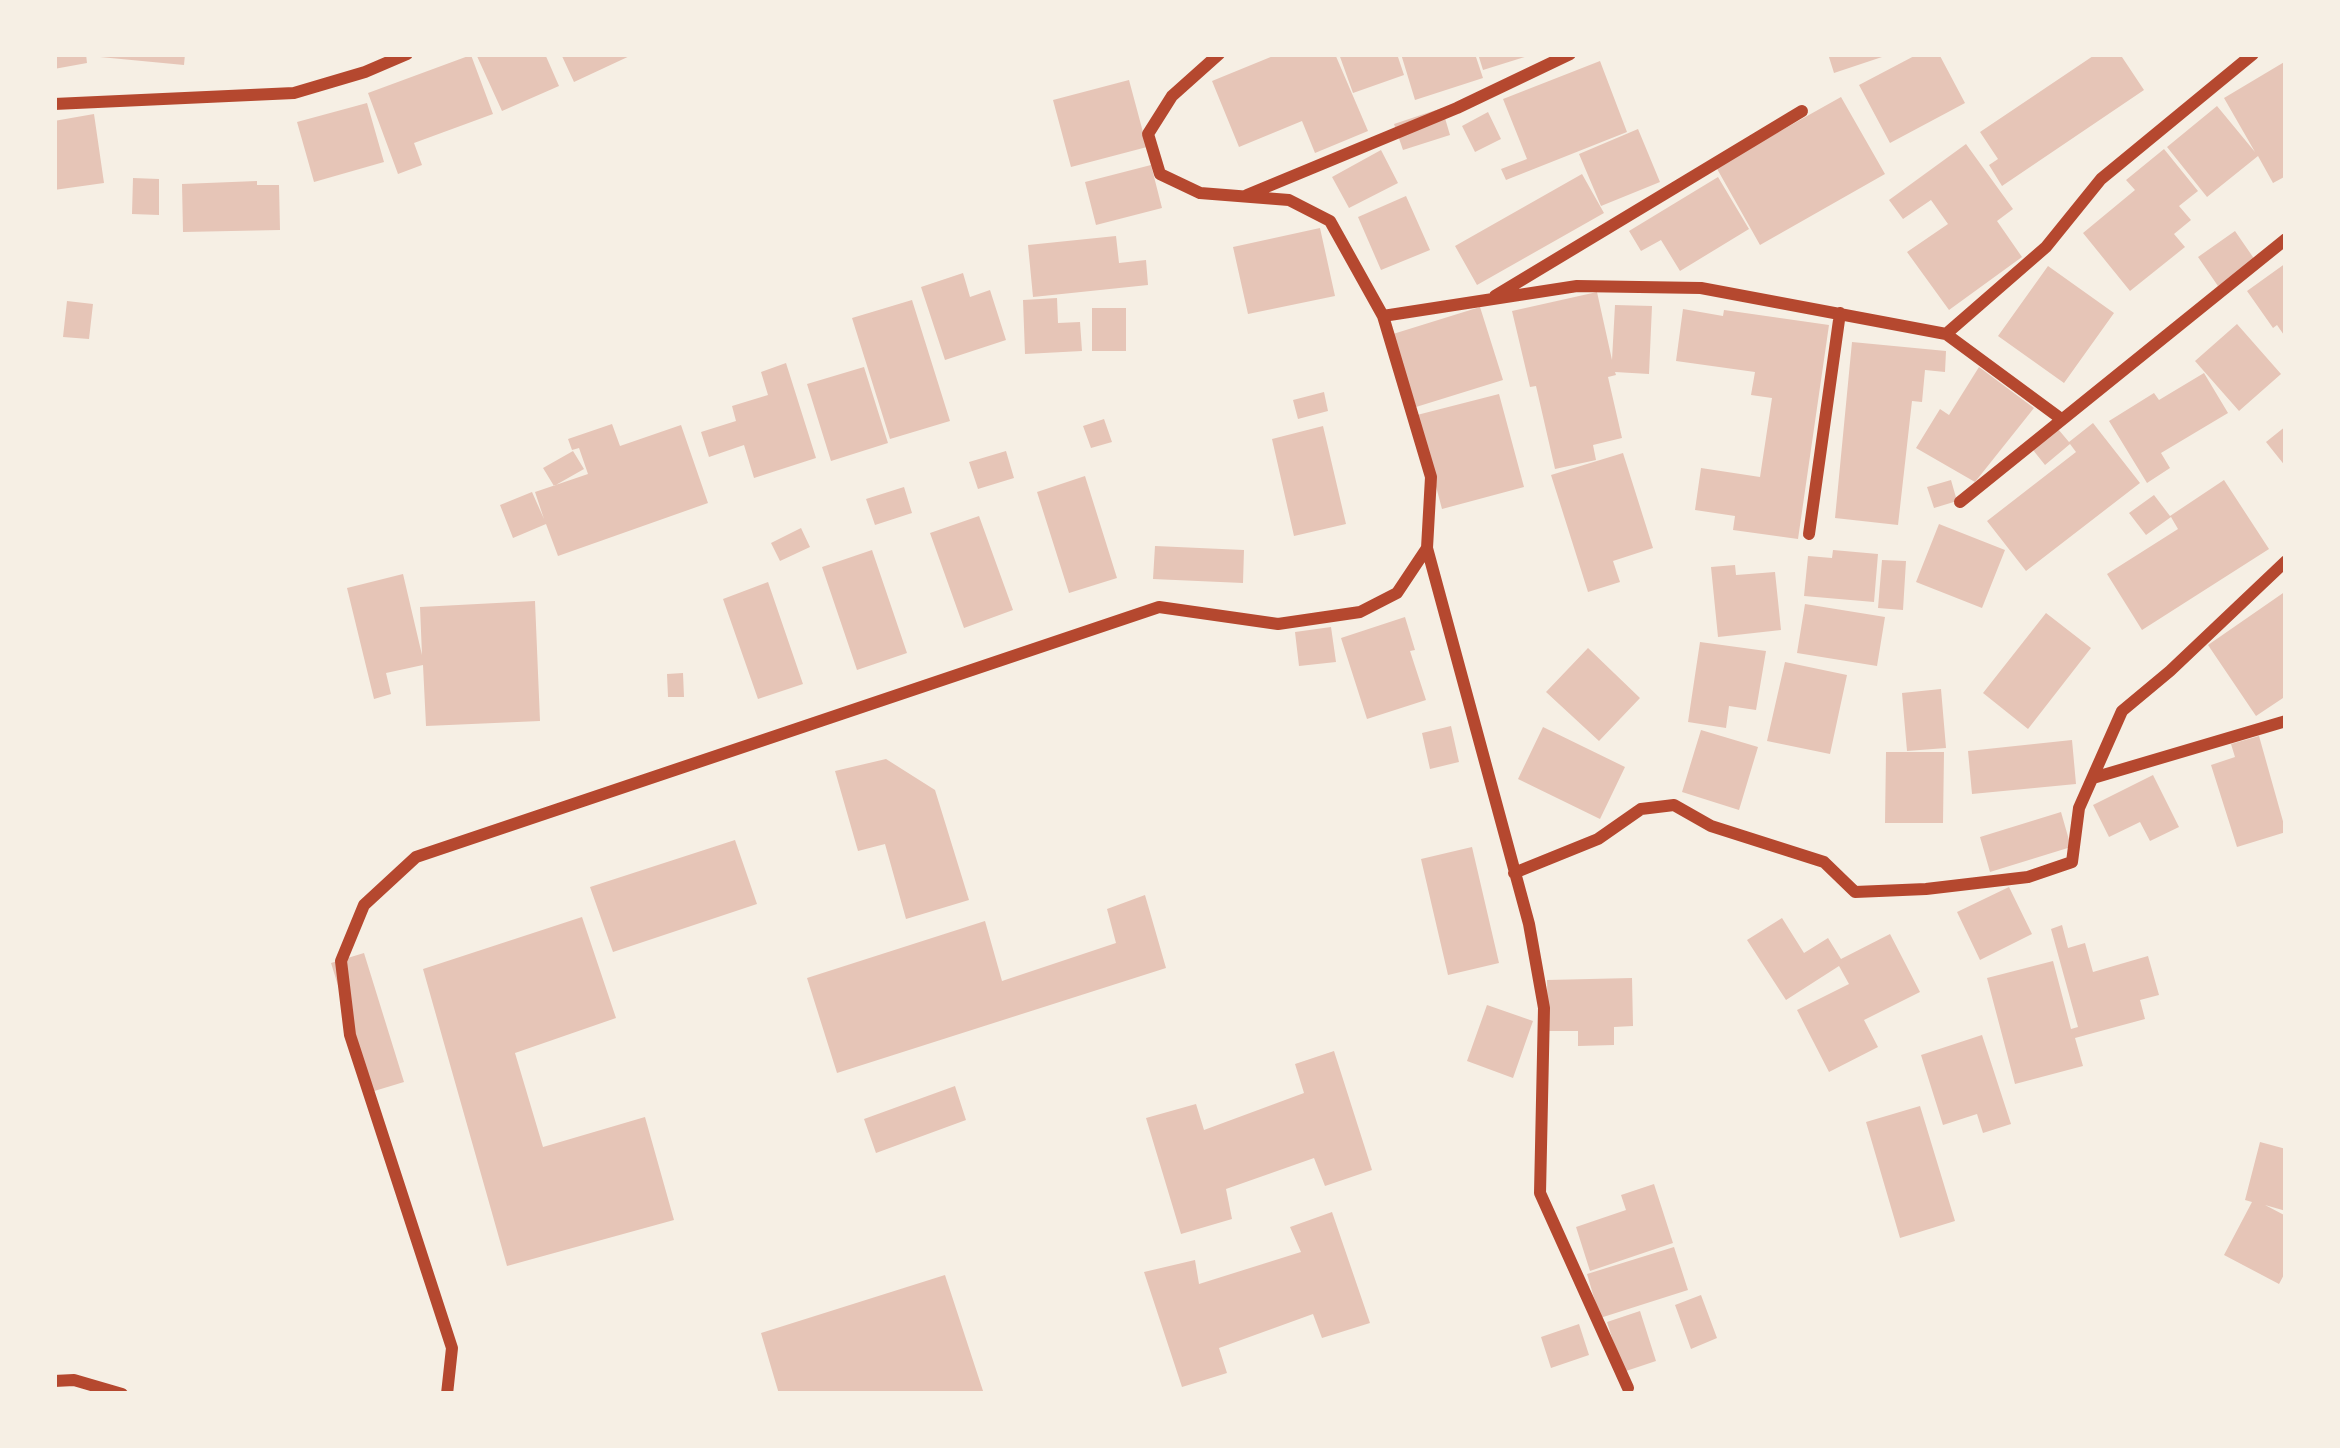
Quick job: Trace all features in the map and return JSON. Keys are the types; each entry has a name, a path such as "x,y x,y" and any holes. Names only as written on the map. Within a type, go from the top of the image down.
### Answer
{"street":[{"path":"54,104 294,93 406,54"},
{"path":"1219,54 1172,96 1148,134 1160,174 1200,193 1289,200 1330,221 1383,316 1431,477 1426,548 1528,924 1544,1008 1540,1192 1628,1388"},
{"path":"1243,197 1457,108 1570,54"},
{"path":"1946,334 2046,247 2101,178 2253,54"},
{"path":"1489,300 1802,111"},
{"path":"1960,502 2286,238"},
{"path":"1383,316 1576,286 1701,288 1946,334 2060,418"},
{"path":"1809,534 1840,313"},
{"path":"447,1394 452,1348 350,1034 341,961 364,905 416,857 1159,607 1278,624 1360,612 1396,593 1426,548"},
{"path":"1514,873 1598,839 1641,809 1674,805 1711,826 1824,862 1856,892 2028,877 2072,862 2079,808 2122,711 2286,561"},
{"path":"2092,778 2286,721"},
{"path":"54,1381 74,1380 122,1394"}],"building":[{"path":"54,54 86,54 87,63 54,69"},
{"path":"100,54 185,54 184,65"},
{"path":"476,54 545,54 559,86 502,111"},
{"path":"561,54 634,54 574,82"},
{"path":"1278,54 1335,54 1368,131 1315,153 1302,121 1239,147 1212,81"},
{"path":"1339,54 1397,54 1404,75 1353,93"},
{"path":"1401,54 1475,54 1483,78 1415,100"},
{"path":"1478,54 1531,54 1531,55 1483,70"},
{"path":"1828,54 1888,54 1888,55 1834,73"},
{"path":"1918,54 1939,54 1965,103 1890,143 1859,85"},
{"path":"2096,54 2120,54 2144,90 2002,186 1989,165 1998,159 1980,132"},
{"path":"471,55 493,114 414,143 422,165 398,174 368,93"},
{"path":"1600,61 1627,132 1506,180 1501,169 1527,159 1503,99"},
{"path":"2286,61 2286,176 2273,183 2258,156 2207,197 2167,147 2217,106 2255,152 2224,98"},
{"path":"1129,80 1147,147 1071,167 1053,100"},
{"path":"1841,97 1885,174 1760,245 1716,167"},
{"path":"367,103 384,162 314,182 297,122"},
{"path":"1442,108 1450,135 1403,150 1394,124"},
{"path":"1488,112 1501,139 1475,152 1462,126"},
{"path":"94,114 104,183 54,190 54,121"},
{"path":"1638,129 1660,182 1601,206 1579,154"},
{"path":"1966,144 2013,209 1997,221 2022,257 1949,310 1907,252 1948,224 1931,200 1903,219 1889,200"},
{"path":"2164,149 2198,191 2179,206 2191,220 2174,234 2185,247 2130,291 2083,233 2135,190 2126,180"},
{"path":"1381,150 1398,183 1349,208 1332,177"},
{"path":"1151,165 1162,208 1096,225 1085,182"},
{"path":"1582,174 1604,213 1477,285 1455,246"},
{"path":"1718,177 1749,229 1680,271 1661,240 1641,251 1629,231"},
{"path":"133,178 159,179 159,215 132,214"},
{"path":"257,181 257,185 279,185 280,230 183,232 182,184"},
{"path":"1406,196 1430,250 1381,270 1358,217"},
{"path":"1320,228 1335,296 1248,314 1233,247"},
{"path":"2235,231 2255,260 2218,286 2198,257"},
{"path":"1116,236 1119,263 1146,260 1148,285 1033,297 1028,245"},
{"path":"2286,263 2286,338 2277,325 2273,328 2247,291"},
{"path":"2048,266 2114,313 2064,383 1998,336"},
{"path":"963,273 970,297 990,290 1006,340 945,360 921,287"},
{"path":"1597,292 1612,360 1615,305 1652,306 1649,374 1615,372 1608,377 1622,438 1593,445 1596,460 1555,469 1512,311"},
{"path":"1057,298 1058,323 1080,322 1082,351 1025,354 1023,300"},
{"path":"912,300 950,421 890,439 852,318"},
{"path":"67,301 93,304 89,339 63,337"},
{"path":"1480,307 1503,380 1416,407 1393,334"},
{"path":"1092,308 1126,308 1126,351 1092,351"},
{"path":"1683,309 1829,325 1798,539 1733,530 1735,516 1695,510 1701,468 1760,477 1772,398 1751,395 1755,372 1676,361"},
{"path":"2237,324 2281,374 2239,411 2195,361"},
{"path":"1852,342 1946,351 1945,372 1925,370 1922,402 1912,401 1898,525 1835,518"},
{"path":"786,363 816,458 754,478 744,445 709,457 701,432 736,421 732,406 768,395 761,372"},
{"path":"864,367 888,443 831,461 807,384"},
{"path":"1979,367 2034,408 1975,482 1916,448 1940,409 1949,415"},
{"path":"2204,373 2228,413 2161,453 2170,468 2147,483 2109,421 2154,393 2159,400"},
{"path":"1324,392 1328,411 1298,419 1293,400"},
{"path":"1499,394 1524,487 1442,509 1417,415"},
{"path":"1104,419 1112,442 1091,448 1083,426"},
{"path":"2093,423 2140,483 2026,571 1987,521 2076,452 2070,444 2045,465 2033,450 2058,429 2069,442"},
{"path":"612,424 620,446 681,425 708,503 558,556 546,524 513,538 500,505 532,492 544,519 535,492 588,474 579,448 572,450 568,439"},
{"path":"1323,426 1346,524 1294,536 1272,439"},
{"path":"2286,426 2286,467 2266,442"},
{"path":"573,451 584,469 554,486 543,468"},
{"path":"1006,451 1014,478 978,489 969,462"},
{"path":"1623,453 1653,548 1613,561 1620,582 1588,592 1551,475"},
{"path":"1085,476 1117,578 1069,593 1037,492"},
{"path":"1951,480 1957,501 1934,508 1927,487"},
{"path":"2224,480 2269,549 2142,630 2107,574 2178,529 2171,517 2146,535 2129,513 2154,495 2170,516"},
{"path":"904,487 912,513 875,525 866,499"},
{"path":"979,516 1013,610 964,628 930,533"},
{"path":"1939,524 2005,550 1982,608 1916,582"},
{"path":"801,528 810,547 780,561 771,543"},
{"path":"1155,546 1244,550 1243,583 1153,579"},
{"path":"872,550 907,653 857,670 822,567"},
{"path":"1833,550 1878,554 1874,602 1804,596 1808,556 1832,558"},
{"path":"1882,560 1906,561 1903,610 1878,608"},
{"path":"1735,565 1736,575 1775,572 1781,630 1718,637 1711,567"},
{"path":"403,574 422,655 420,607 535,601 540,721 426,726 423,665 386,673 391,694 374,699 347,588"},
{"path":"768,582 803,684 758,699 723,599"},
{"path":"2286,591 2286,696 2256,716 2208,645"},
{"path":"1805,604 1885,617 1877,666 1797,653"},
{"path":"2046,613 2091,648 2028,729 1983,693"},
{"path":"1405,617 1426,700 1367,719 1341,638"},
{"path":"1331,627 1336,662 1299,666 1295,632"},
{"path":"1700,642 1766,651 1756,710 1729,706 1726,728 1688,722"},
{"path":"1588,648 1640,698 1599,741 1546,692"},
{"path":"1785,662 1847,675 1830,754 1767,741"},
{"path":"683,673 684,697 668,697 667,674"},
{"path":"1941,689 1946,748 1907,751 1902,693"},
{"path":"1451,726 1459,762 1430,769 1422,733"},
{"path":"1543,727 1625,767 1600,819 1518,779"},
{"path":"1701,730 1758,747 1739,810 1682,792"},
{"path":"2259,736 2286,832 2237,847 2211,765 2235,757 2231,744"},
{"path":"2072,740 2076,784 1972,794 1968,751"},
{"path":"1886,752 1944,752 1943,823 1885,823"},
{"path":"886,759 935,790 969,900 906,919 885,844 858,851 835,771"},
{"path":"2153,775 2179,827 2150,841 2140,822 2109,837 2093,805"},
{"path":"2061,812 2071,847 1990,872 1980,837"},
{"path":"735,840 757,904 613,952 590,887"},
{"path":"1472,847 1499,963 1448,975 1421,859"},
{"path":"2009,887 2032,934 1980,960 1957,912"},
{"path":"1145,895 1166,968 837,1073 807,978 985,921 1002,981 1116,943 1107,909"},
{"path":"582,917 616,1018 515,1053 543,1147 645,1117 674,1220 507,1266 423,969"},
{"path":"1782,918 1804,953 1828,938 1841,959 1890,934 1920,992 1864,1020 1878,1047 1829,1072 1797,1010 1849,984 1839,966 1786,1000 1747,940"},
{"path":"2062,925 2068,948 2085,943 2093,972 2148,956 2159,995 2140,1000 2145,1019 2075,1038 2083,1066 2015,1084 1987,978 2053,961 2071,1029 2078,1027 2051,929"},
{"path":"364,953 404,1082 371,1092 331,963"},
{"path":"1632,978 1633,1026 1614,1027 1614,1045 1578,1046 1578,1031 1548,1031 1547,980"},
{"path":"1487,1005 1533,1021 1513,1078 1467,1061"},
{"path":"1982,1035 2011,1124 1983,1133 1977,1114 1943,1125 1921,1055"},
{"path":"1334,1051 1372,1170 1325,1186 1314,1158 1226,1189 1232,1219 1181,1234 1146,1118 1196,1104 1204,1130 1304,1093 1295,1064"},
{"path":"955,1086 966,1120 876,1153 864,1119"},
{"path":"1920,1106 1955,1221 1900,1238 1866,1122"},
{"path":"2260,1142 2286,1149 2286,1211 2265,1205 2286,1216 2286,1271 2279,1284 2224,1255 2252,1202 2245,1200"},
{"path":"1654,1184 1673,1243 1590,1271 1576,1227 1626,1210 1621,1195"},
{"path":"1332,1212 1370,1323 1322,1338 1313,1314 1219,1348 1227,1373 1182,1387 1144,1272 1195,1260 1199,1284 1301,1252 1290,1227"},
{"path":"1674,1247 1688,1290 1600,1318 1587,1274"},
{"path":"945,1275 984,1394 779,1394 761,1333"},
{"path":"1701,1295 1717,1338 1691,1349 1675,1305"},
{"path":"1640,1311 1656,1361 1623,1372 1607,1322"},
{"path":"1579,1324 1589,1355 1551,1368 1541,1337"}]}
